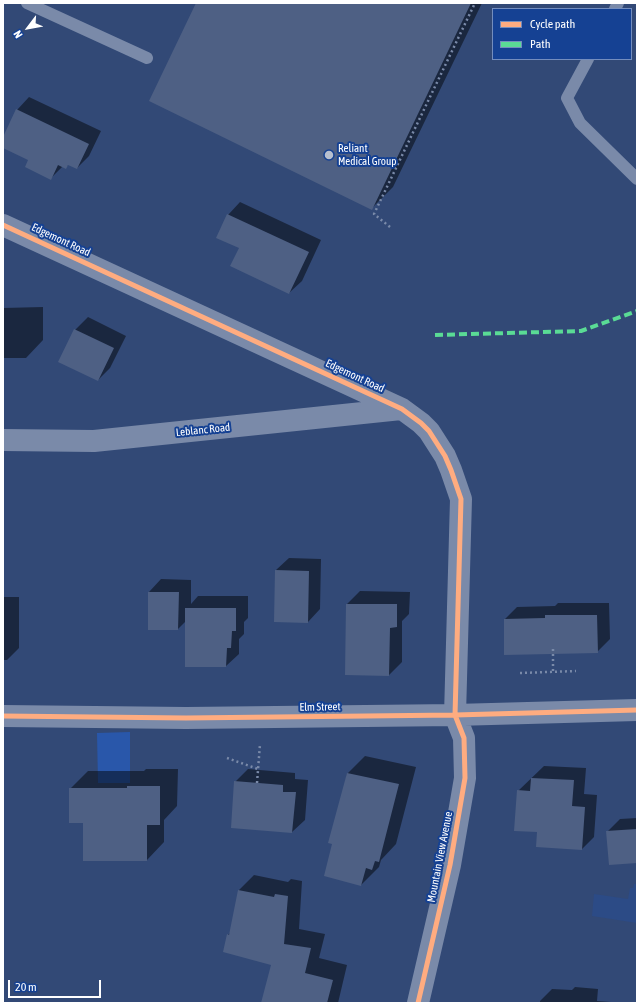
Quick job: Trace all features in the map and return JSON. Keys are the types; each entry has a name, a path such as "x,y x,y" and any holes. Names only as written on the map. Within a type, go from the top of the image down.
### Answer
{"street":[{"name":"Edgemont Road","path":"3,225 402,409 421,423 435,439 452,470 461,499 454,715"},
{"name":"Leblanc Road","path":"3,440 94,441 402,409"},
{"name":"Elm Street","path":"3,716 186,718 454,715 637,710"},
{"name":"Mountain View Avenue","path":"418,1003 450,865 465,778 464,738 454,715"}],"lane":[{"path":"27,3 147,58"},
{"path":"587,60 567,98 580,123 637,179"}],"path":[{"path":"390,228 374,214 475,3"},
{"path":"553,649 553,672"},
{"path":"520,673 576,671"},
{"path":"257,783 261,740"},
{"path":"227,758 258,769"}],"shaded area":[{"path":"130,732 130,783 98,783 97,733"},
{"path":"634,884 637,884 637,923 592,916 594,894 628,899 630,888 633,888"}],"building":[{"name":"Reliant Medical Group","path":"196,3 471,3 372,210 149,101"},
{"path":"16,109 89,144 77,169 68,165 66,169 58,165 51,180 25,167 28,160 3,148 3,137"},
{"path":"227,214 309,252 289,294 230,266 239,248 216,238"},
{"path":"74,329 114,348 98,381 58,362"},
{"path":"275,570 309,571 308,623 274,622"},
{"path":"148,592 179,592 178,630 148,630"},
{"path":"346,604 397,604 397,627 390,628 389,676 345,675"},
{"path":"185,608 236,608 236,631 232,631 231,648 227,648 226,667 185,667"},
{"path":"545,615 597,615 598,653 504,655 504,619 545,618"},
{"path":"347,773 399,784 379,862 375,861 372,870 366,868 361,886 324,876 332,844 328,843"},
{"path":"531,778 574,780 572,806 585,807 582,850 536,847 537,832 514,831 517,790 530,791"},
{"path":"234,781 283,785 283,792 296,792 292,833 231,828"},
{"path":"127,786 160,786 160,825 147,825 147,861 83,861 83,823 69,823 69,788 127,788"},
{"path":"637,829 637,863 609,865 606,831"},
{"path":"238,890 274,897 275,894 288,896 284,944 311,948 305,973 333,980 327,1003 261,1003 271,965 223,952 227,934 229,935"}],"marked path":[{"path":"435,335 581,331 637,311"}],"cycle path":[{"path":"3,225 402,409 429,431 445,456 461,499 455,715 464,738 465,778 450,865 418,1003"},
{"path":"3,716 186,718 455,715 637,710"}],"place":[{"name":"Reliant Medical Group","path":"329,155"}]}
